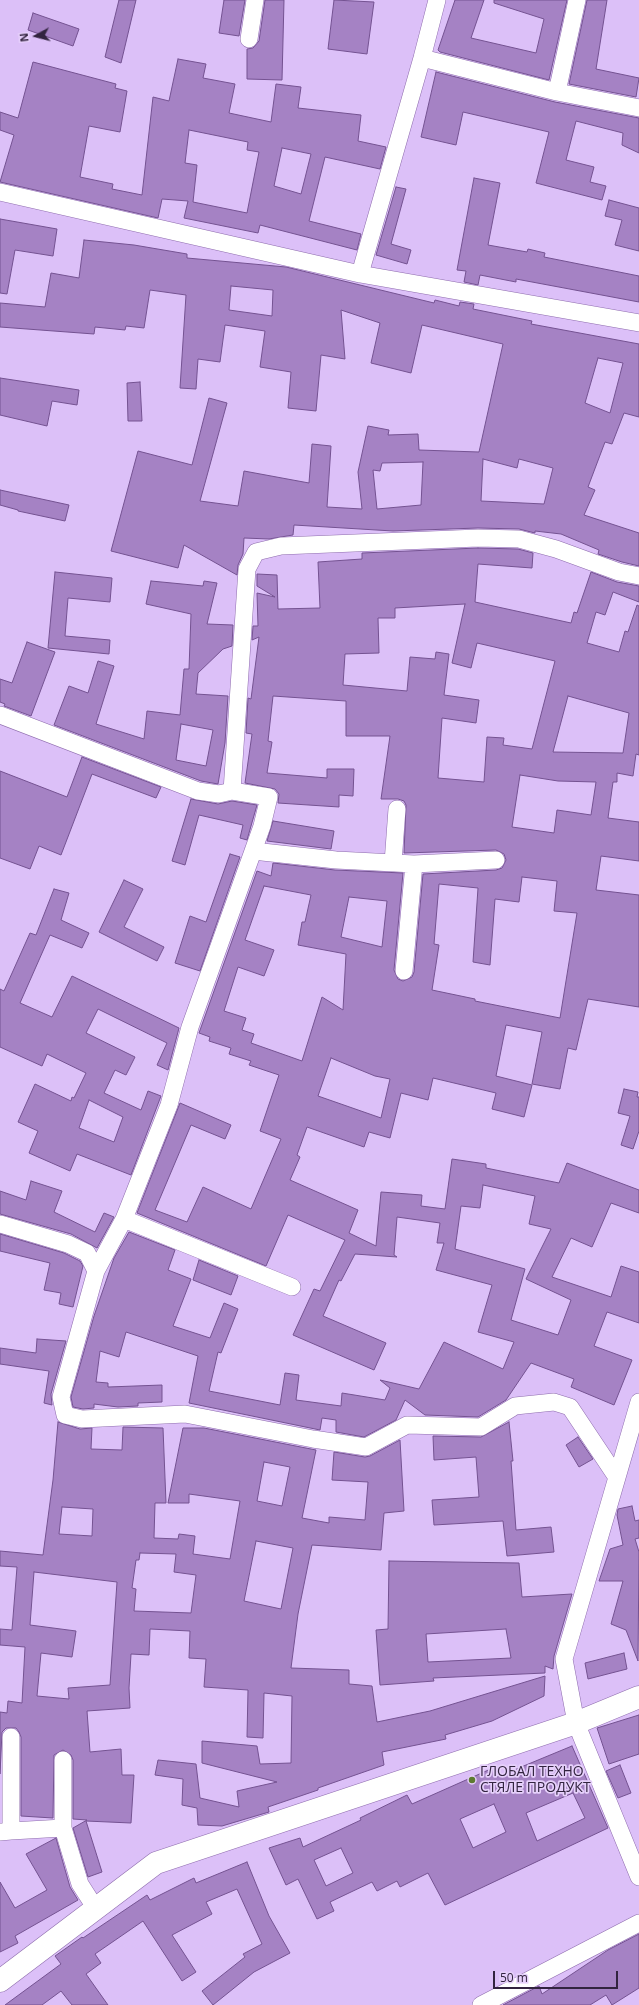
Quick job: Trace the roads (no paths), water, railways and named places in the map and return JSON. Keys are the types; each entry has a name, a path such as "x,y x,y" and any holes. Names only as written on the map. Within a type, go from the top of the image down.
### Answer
{"main road":[{"path":"0,1981 156,1863 576,1722 639,1697"}],"street":[{"path":"249,39 255,0"},
{"path":"360,274 422,58 437,0"},
{"path":"557,92 577,0"},
{"path":"422,58 557,92 639,108"},
{"path":"0,192 360,274 639,323"},
{"path":"232,791 247,568 256,552 281,546 478,538 519,539 556,549 619,572 639,576"},
{"path":"0,715 198,791 219,794 232,791 269,797 262,826 190,1027 169,1105 124,1219 96,1271 61,1397 65,1415 82,1419 185,1414 313,1439 366,1447 407,1425 481,1427 515,1406 554,1402 570,1407 616,1476"},
{"path":"393,863 397,809"},
{"path":"253,851 336,860 414,864 496,860"},
{"path":"404,971 414,864"},
{"path":"124,1219 292,1286"},
{"path":"0,1224 68,1244 86,1253 96,1271"},
{"path":"639,1402 616,1476 564,1658 576,1722 639,1877"},
{"path":"11,1737 6,1831 63,1828"},
{"path":"63,1760 63,1828 80,1884 96,1909"},
{"path":"481,2005 639,1923"}],"place":[{"name":"ГЛОБАЛ ТЕХНО СТЯЛЕ ПРОДУКТ","path":"472,1780"}]}
